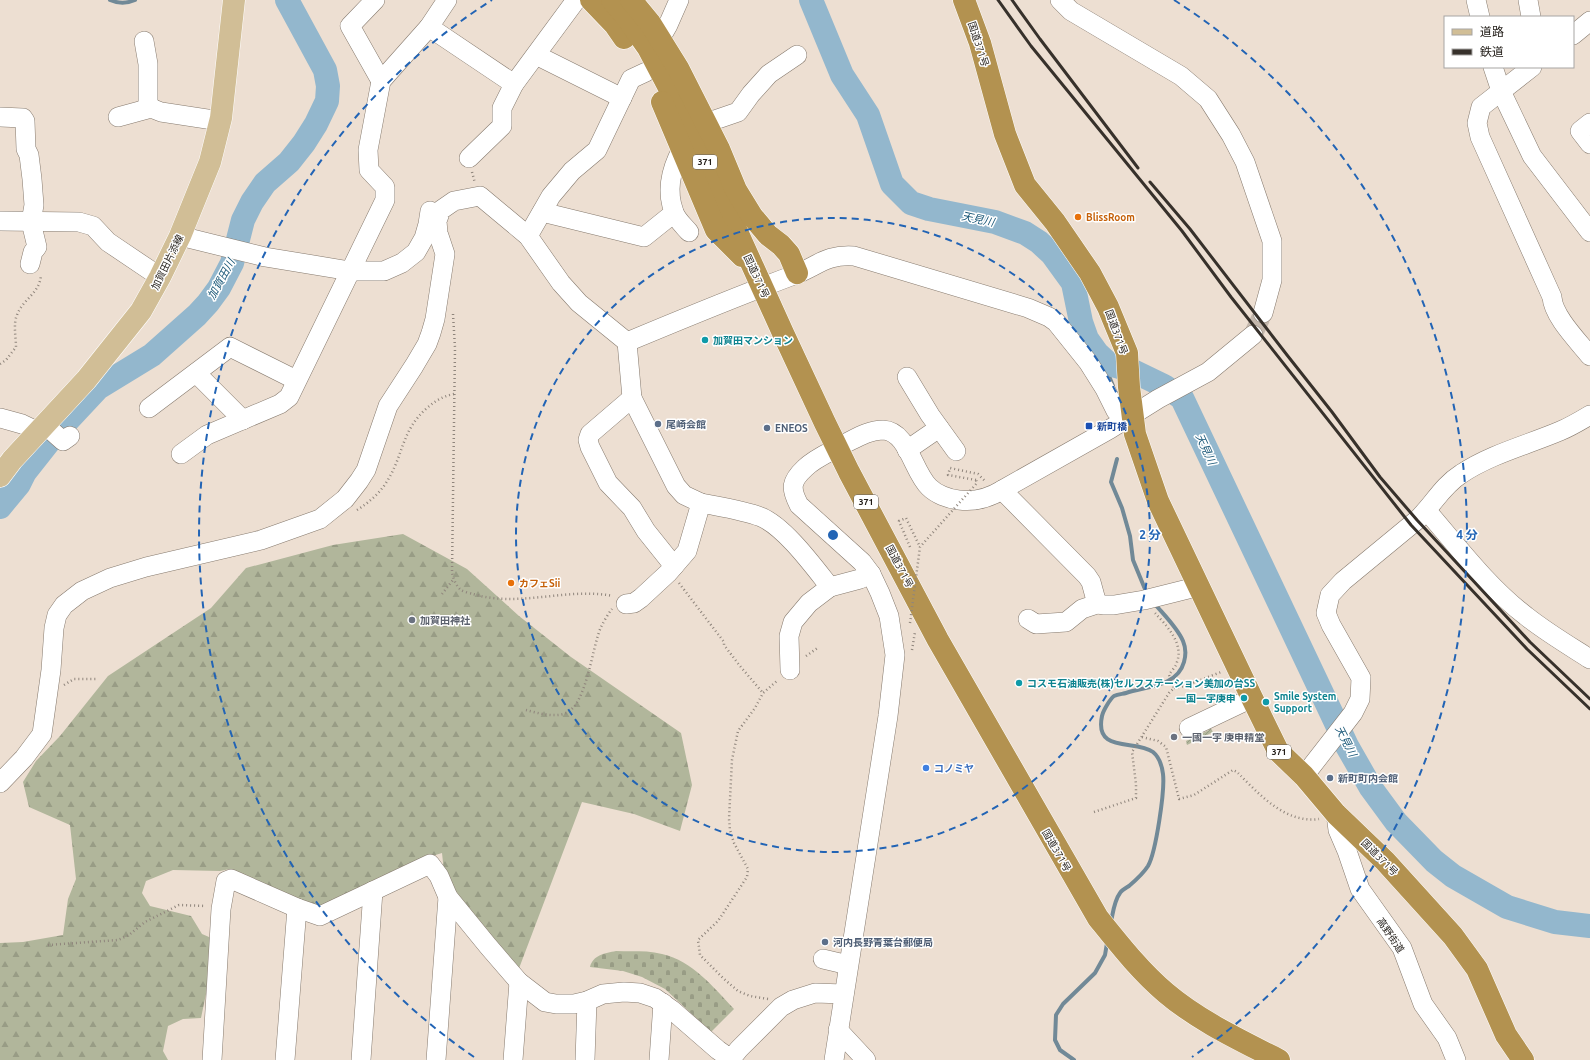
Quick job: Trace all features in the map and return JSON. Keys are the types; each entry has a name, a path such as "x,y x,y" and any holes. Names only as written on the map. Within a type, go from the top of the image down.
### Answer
{"highway":[{"name":"371","path":"591,0 615,25 646,72 663,103 716,230 752,267"},
{"name":"国道371号","path":"612,0 648,48 690,128 752,267 837,448 938,640 1098,918 1129,957 1166,993 1212,1025 1279,1060"},
{"name":"371","path":"631,0 650,22 678,68 719,149 736,190 752,216 768,235 781,245 789,254 798,273"},
{"name":"国道371号","path":"964,0 980,43 1005,134 1025,185 1055,222 1090,273 1108,307 1127,353 1129,416 1158,502 1278,751 1304,776 1337,822 1385,862 1453,936 1477,969 1506,1035 1523,1060"}],"main road":[{"name":"加賀田片添線","path":"0,476 12,460 44,429 142,311 180,236 210,162 220,121 234,0"}],"street":[{"path":"375,0 350,26 381,81"},
{"path":"181,454 207,435 280,404 288,397 385,200 385,187 368,170 368,150 381,81 429,27 447,0"},
{"path":"469,158 502,126 502,108 514,84 576,0"},
{"path":"660,39 679,0"},
{"path":"1060,0 1071,11 1181,76 1208,100 1231,135 1245,162 1272,241 1272,280 1263,313"},
{"path":"1476,0 1480,16"},
{"path":"1528,0 1531,16"},
{"path":"1574,34 1590,21"},
{"path":"429,27 514,84"},
{"path":"144,41 148,64 148,103 151,108"},
{"path":"706,123 738,112 751,94 769,74 797,55"},
{"path":"536,56 622,98"},
{"path":"1494,68 1501,91 1532,156 1590,232"},
{"path":"1531,68 1481,107 1477,123 1480,137 1552,297 1552,303 1562,321 1590,356"},
{"path":"528,236 551,196 572,171 597,150 631,79 646,72"},
{"path":"118,117 151,108 161,112 220,121"},
{"path":"0,117 20,117 25,121 26,148 29,155 34,205 31,222 37,247 33,252 35,269"},
{"path":"1590,123 1580,131 1590,144"},
{"path":"682,149 674,164 669,188 674,213 689,232"},
{"path":"0,783 24,758 42,734 54,628 58,615 64,606 82,591 110,578 146,567 261,540 302,526 320,519 345,499 366,470 388,406 414,366 431,334 436,311 444,254 438,232 437,221 441,210 464,198 480,196 528,236 561,283 579,303 627,342 632,398 676,486 684,495 701,504 762,518 776,527 799,549 830,587"},
{"path":"180,236 252,254 350,271 384,271 402,263 416,252 424,238 428,224 429,212 433,206 442,203 450,204"},
{"path":"542,212 644,237 674,213"},
{"path":"0,221 79,222 93,226 108,242 160,276"},
{"path":"627,342 694,313 798,273 826,259 840,255 854,256 1049,316 1056,322 1088,362 1105,389 1116,411 1129,416"},
{"path":"995,487 1110,429 1158,399 1208,372 1253,335"},
{"path":"150,408 230,347 296,380"},
{"path":"196,373 243,420"},
{"path":"907,377 939,428 956,451"},
{"path":"632,398 590,434 588,440 608,483 632,508 671,569"},
{"path":"1304,776 1353,714 1360,699 1362,678 1331,625 1326,612 1330,595 1343,581 1427,511 1443,488 1461,474 1492,456 1562,430 1590,416"},
{"path":"0,418 44,429 66,439"},
{"path":"907,450 939,428"},
{"path":"834,1060 888,716 895,654 889,616 872,574 857,557 799,505 794,496 793,487 796,476 808,464 837,448 862,435 884,430 898,436 904,443 920,476 929,487 946,497 969,501 996,494 995,487"},
{"path":"995,487 1087,576 1091,582 1097,604"},
{"path":"622,602 634,603 671,569 687,551 701,504"},
{"path":"1427,511 1474,567 1498,592 1525,616 1590,659"},
{"path":"790,670 789,636 793,622 809,603 830,587 860,579 872,574"},
{"path":"1028,619 1036,624 1066,622 1082,609 1097,604 1103,606 1151,602 1198,585"},
{"path":"1189,728 1252,698"},
{"name":"高野街道","path":"1337,822 1360,889 1402,948 1423,1004 1448,1038 1456,1060"},
{"path":"212,1060 222,909 226,881 231,879 297,908 320,916 430,864 439,876 448,897 519,982 545,1002 556,1004 574,1004 587,1001 603,994 624,992 640,993 663,1003 718,1050 731,1059 781,1007 793,1000 815,993 844,994"},
{"path":"361,1060 373,891"},
{"path":"436,1060 448,897"},
{"path":"285,1060 297,908"},
{"path":"823,959 840,963 848,967"},
{"path":"513,1060 519,982"},
{"path":"585,1060 587,1001"},
{"path":"659,1060 663,1003"},
{"path":"838,1030 866,1060"}],"path":[{"path":"469,158 477,190 480,196"},
{"path":"0,364 6,360 16,347 16,318 23,304 33,294 38,285 35,269"},
{"path":"454,374 453,580 462,590 478,596 504,600 592,593 614,596 622,602 601,627 586,681 575,706 565,713 548,715 526,710"},
{"path":"353,512 373,498 382,489 390,477 406,435 419,415 442,397 454,394"},
{"path":"920,547 977,483 976,480 948,475 950,468 978,474 995,487"},
{"path":"910,547 899,521 906,518 920,547 910,623"},
{"path":"671,569 724,642 724,645 763,694"},
{"path":"442,594 453,580"},
{"path":"1151,602 1173,635 1178,647 1177,664 1169,675 1174,688"},
{"path":"912,650 916,626"},
{"path":"781,1007 774,1000 750,996 738,991 700,955 698,940 724,914 747,875 748,869 734,843 729,824 732,760 738,731 755,708 763,694 807,655 819,648"},
{"path":"1094,812 1136,798 1136,784 1132,752 1169,693 1174,688 1185,686 1236,666"},
{"path":"47,698 74,678 96,678"},
{"path":"1142,737 1158,741 1166,747 1178,799 1194,795 1233,770 1272,804 1293,816 1312,820 1337,822"},
{"path":"48,945 118,940 128,935 145,922 179,905 204,906 222,909"}],"green space":[{"path":"403,534 467,569 519,616 571,657 681,733 692,785 680,831 634,814 582,802 518,971 465,905 444,872 442,853 416,861 325,907 313,906 230,869 220,871 173,870 146,881 142,893 150,906 191,916 202,934 209,937 214,942 211,970 201,1018 183,1019 168,1026 163,1051 168,1060 0,1060 0,943 23,942 63,935 68,899 76,879 70,825 29,807 23,782 36,761 60,736 108,676 211,608 246,568 333,545"},
{"path":"1209,725 1213,732 1187,745 1186,741 1209,730"},
{"path":"616,951 656,953 673,957 683,962 702,976 734,1009 711,1032 665,989 642,977 623,971 590,967 597,957"}],"waterway":[{"path":"110,0 122,3 135,0"},
{"name":"加賀田川","path":"0,507 19,484 25,472 55,434 98,388 152,355 197,315 208,303 219,288 232,263 243,220 252,202 265,183 289,162 304,143 316,124 327,101 328,86 325,70 287,0"},
{"name":"天見川","path":"811,0 842,75 868,115 892,184 911,203 929,209 995,222 1025,233 1039,242 1052,254 1073,283 1081,322 1087,339 1097,353 1109,364 1133,371 1164,386 1182,398 1347,746 1371,788 1396,822 1434,861 1453,876 1507,907 1555,922 1590,926"},
{"path":"1097,353 1113,386"},
{"path":"1117,459 1111,482 1122,508 1130,536 1133,560 1147,594"},
{"path":"1111,922 1118,896 1142,874 1151,859 1163,793 1163,774 1160,762 1153,752 1146,748 1110,741 1104,736 1101,728 1102,716 1107,705 1114,696 1168,681 1180,670 1185,657 1185,646 1183,641 1174,626 1154,603"},
{"path":"1074,1060 1060,1050 1055,1040 1056,1015 1063,1004 1095,973 1105,955 1107,943"}],"tunnel":[{"path":"1253,335 1263,313"}],"railway":[{"path":"998,0 1031,46 1182,231 1231,297 1411,525 1527,649 1590,709"},
{"path":"1012,0 1138,168"},
{"path":"1150,182 1190,229 1332,412 1380,477 1417,520 1530,642 1590,699"}],"place":[{"name":"BlissRoom","path":"1078,217"},
{"name":"加賀田マンション","path":"705,340"},
{"name":"尾崎会館","path":"658,424"},
{"name":"新町橋","path":"1089,426"},
{"name":"ENEOS","path":"767,428"},
{"name":"カフェSii","path":"511,583"},
{"name":"加賀田神社","path":"412,620"},
{"name":"コスモ石油販売(株)セルフステーション美加の台SS","path":"1019,683"},
{"name":"一国一宇庚申","path":"1244,698"},
{"name":"Smile System Support","path":"1266,702"},
{"name":"一國一宇 庚申精堂","path":"1174,737"},
{"name":"コノミヤ","path":"926,768"},
{"name":"新町町内会館","path":"1330,778"},
{"name":"河内長野青葉台郵便局","path":"825,942"}]}
